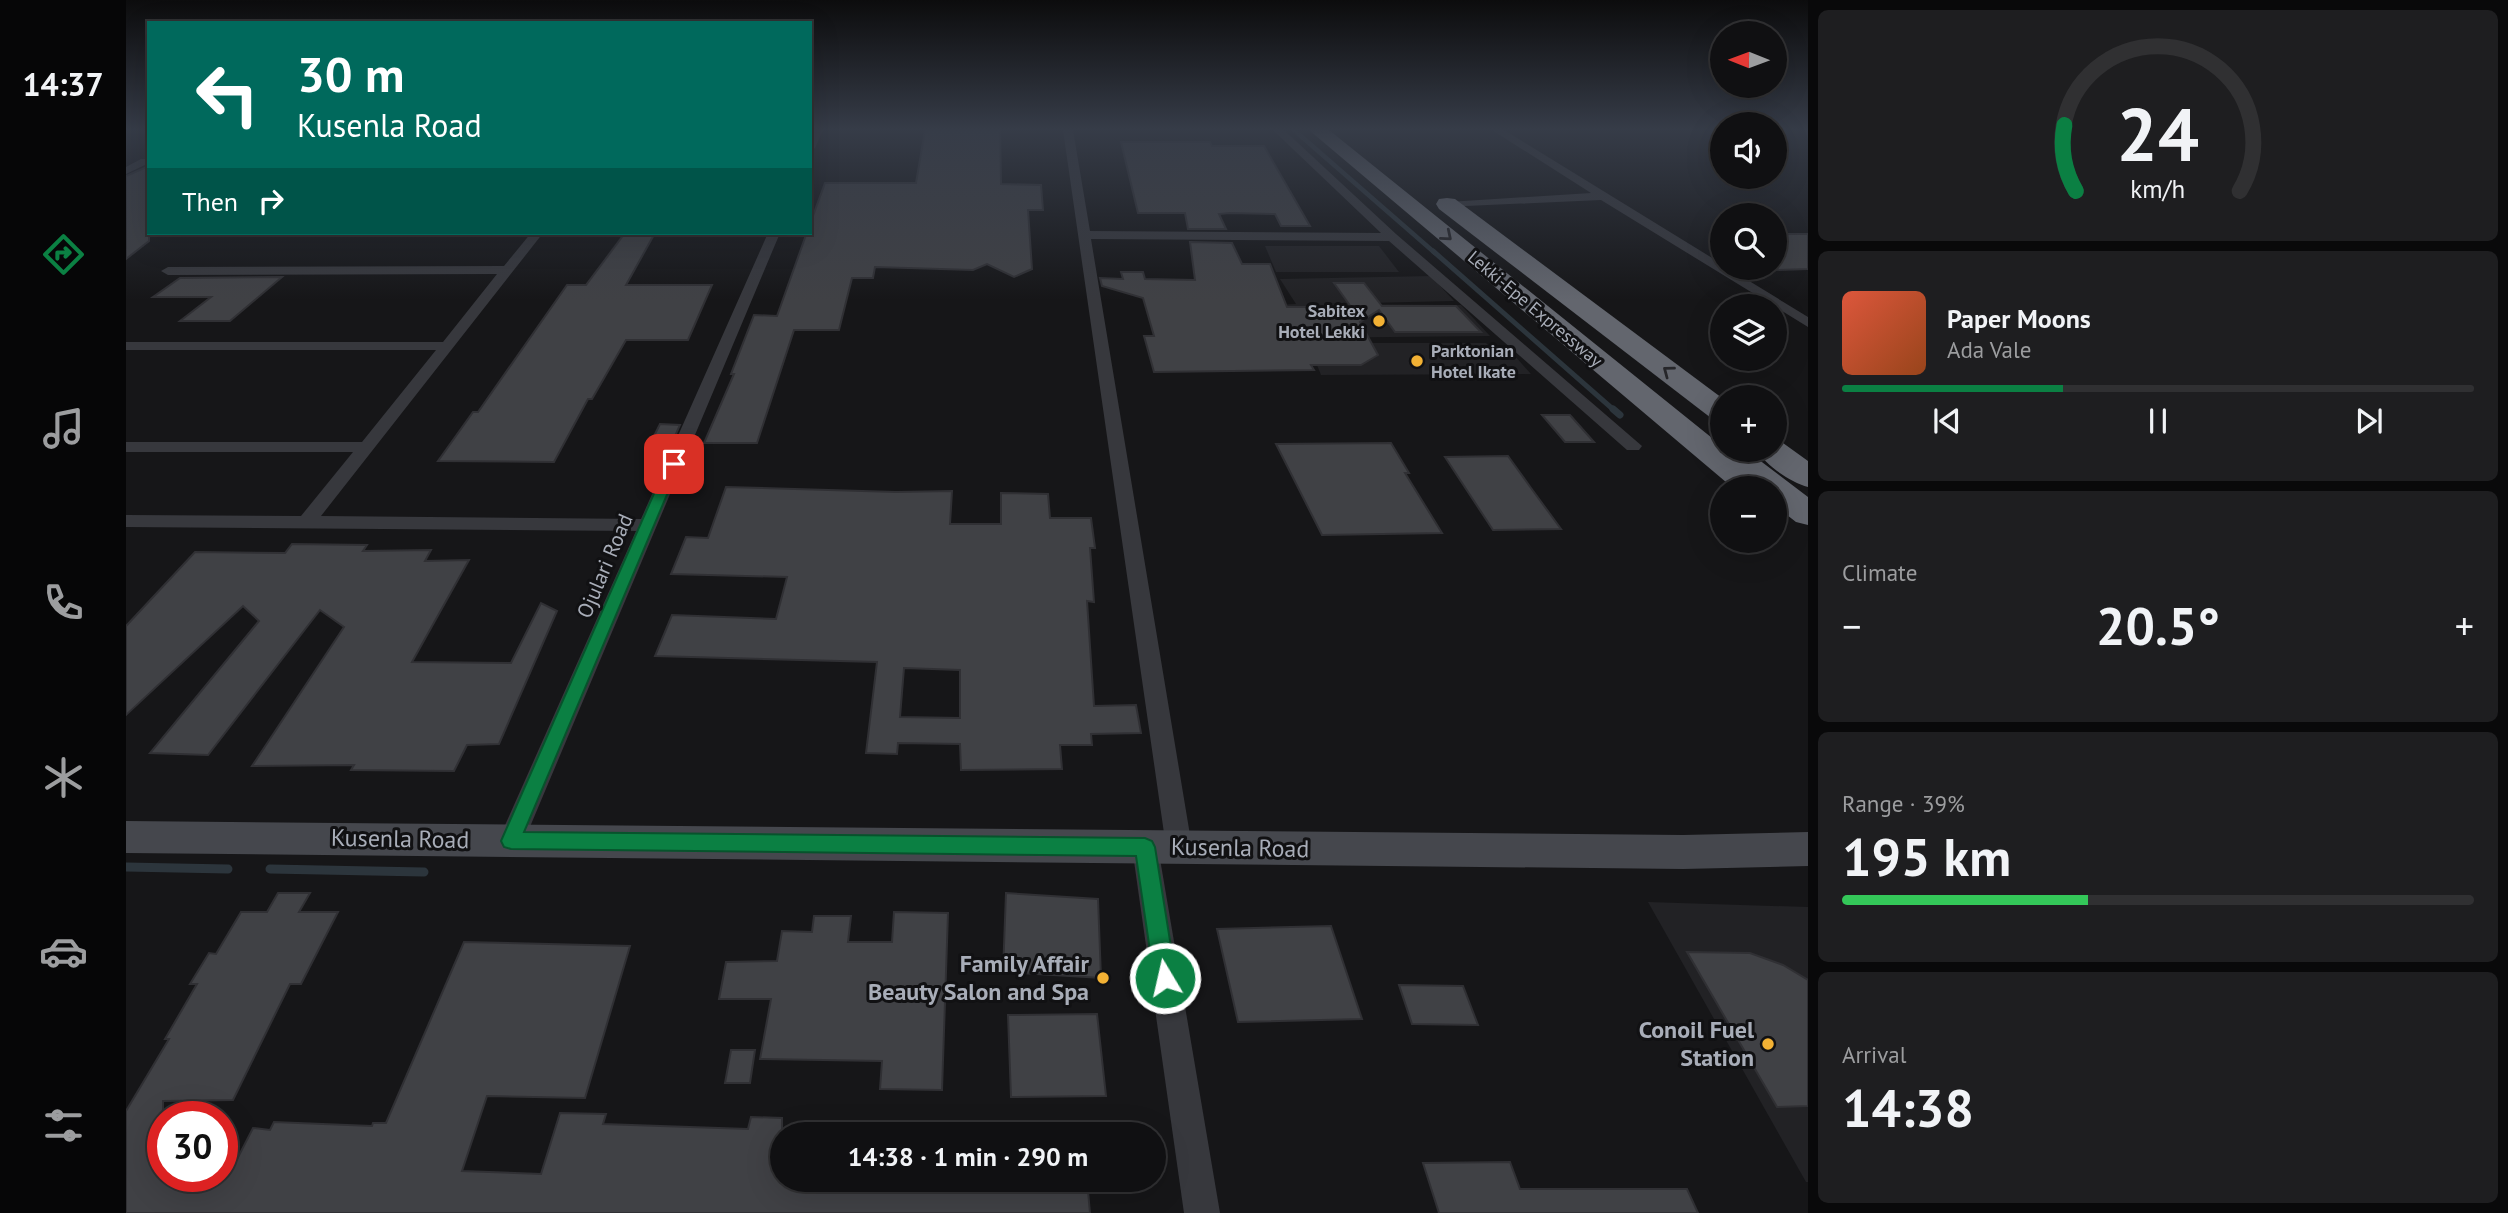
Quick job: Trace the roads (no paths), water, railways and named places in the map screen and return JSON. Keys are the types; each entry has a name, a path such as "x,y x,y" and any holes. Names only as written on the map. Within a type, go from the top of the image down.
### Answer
{"highway":[{"name":"Lekki-Epe Expressway","path":"1386,187 1738,476"},
{"name":"Lekki-Epe Expressway","path":"1426,188 1710,403"},
{"path":"1560,330 1602,351 1710,436"},
{"path":"1787,461 1808,477"},
{"path":"1742,462 1808,514"},
{"path":"1787,517 1808,534"}],"main road":[{"name":"Kusenla Road","path":"126,837 1683,852 1808,849"}],"street":[{"path":"1077,187 1162,847 1202,1213"},
{"path":"1338,187 1392,237 1633,446"},
{"path":"1590,187 1808,323"},
{"path":"1448,205 1605,196"},
{"path":"307,522 535,235"},
{"name":"Ojulari Road","path":"511,841 773,235"},
{"path":"1084,235 1392,237"},
{"path":"168,271 509,270"},
{"path":"126,346 449,346"},
{"path":"126,447 367,447"},
{"path":"126,521 648,524"}],"waterway":[{"path":"1359,187 1435,253"},
{"path":"1433,251 1615,411"},
{"path":"1613,409 1620,415"},
{"path":"126,867 228,869"},
{"path":"270,869 424,872"}],"place":[{"name":"Sabitex Hotel Lekki","path":"1379,321"},
{"name":"Parktonian Hotel Ikate","path":"1417,361"},
{"name":"Family Affair Beauty Salon and Spa","path":"1103,978"},
{"name":"Conoil Fuel Station","path":"1768,1044"}]}
